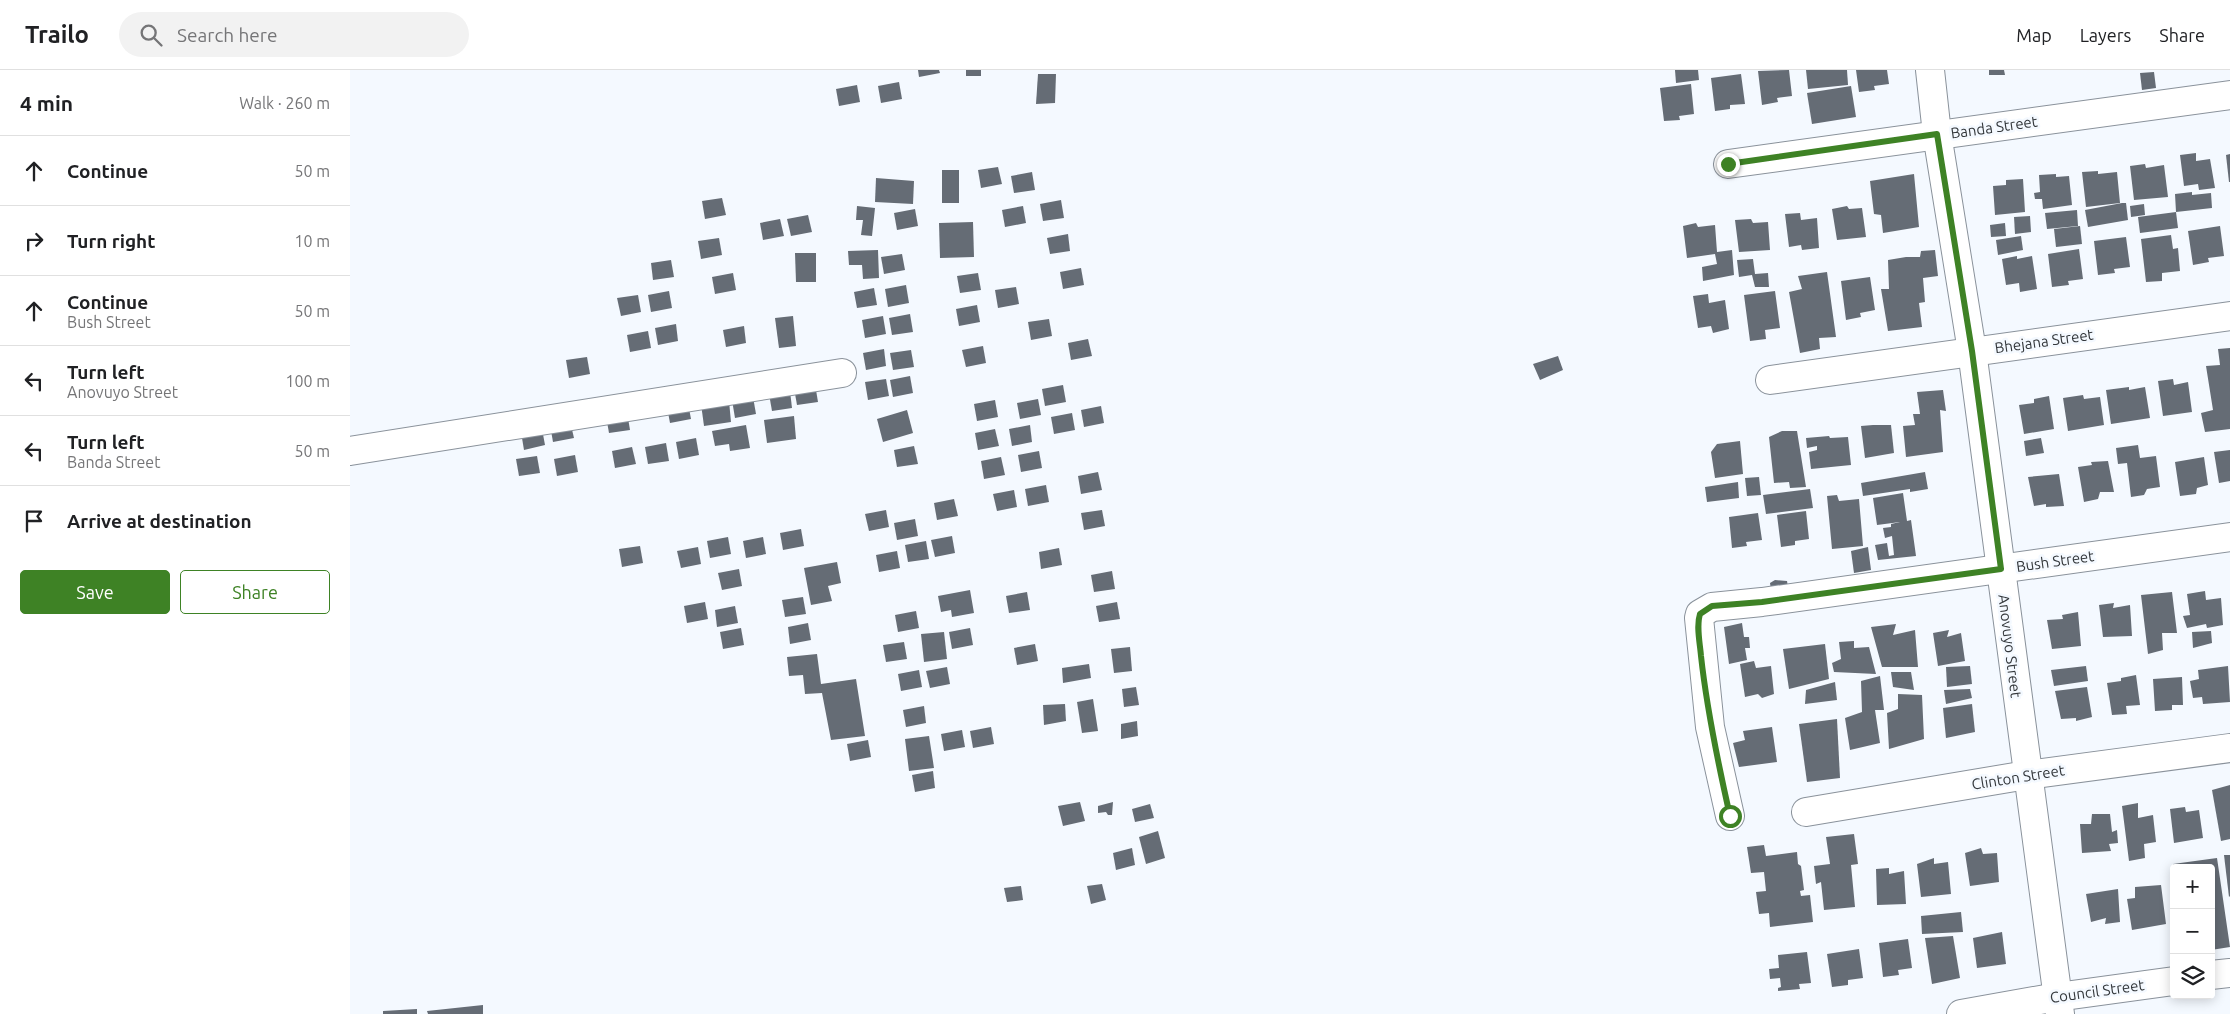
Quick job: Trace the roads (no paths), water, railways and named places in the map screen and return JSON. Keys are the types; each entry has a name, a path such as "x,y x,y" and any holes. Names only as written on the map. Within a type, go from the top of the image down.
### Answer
{"street":[{"name":"Anovuyo Street","path":"1930,70 1937,134 1972,351 2059,1005"},
{"name":"Banda Street","path":"1728,164 2230,95"},
{"name":"Bhejana Street","path":"1770,380 2230,316"},
{"path":"350,451 842,373"},
{"name":"Bush Street","path":"1730,816 1710,727 1699,618 1700,614 1712,606 1762,602 2230,537"},
{"name":"Clinton Street","path":"1806,812 2027,774 2230,748"},
{"path":"2215,975 2230,973"},
{"name":"Council Street","path":"1961,1014 2059,1005 2170,982"}]}
